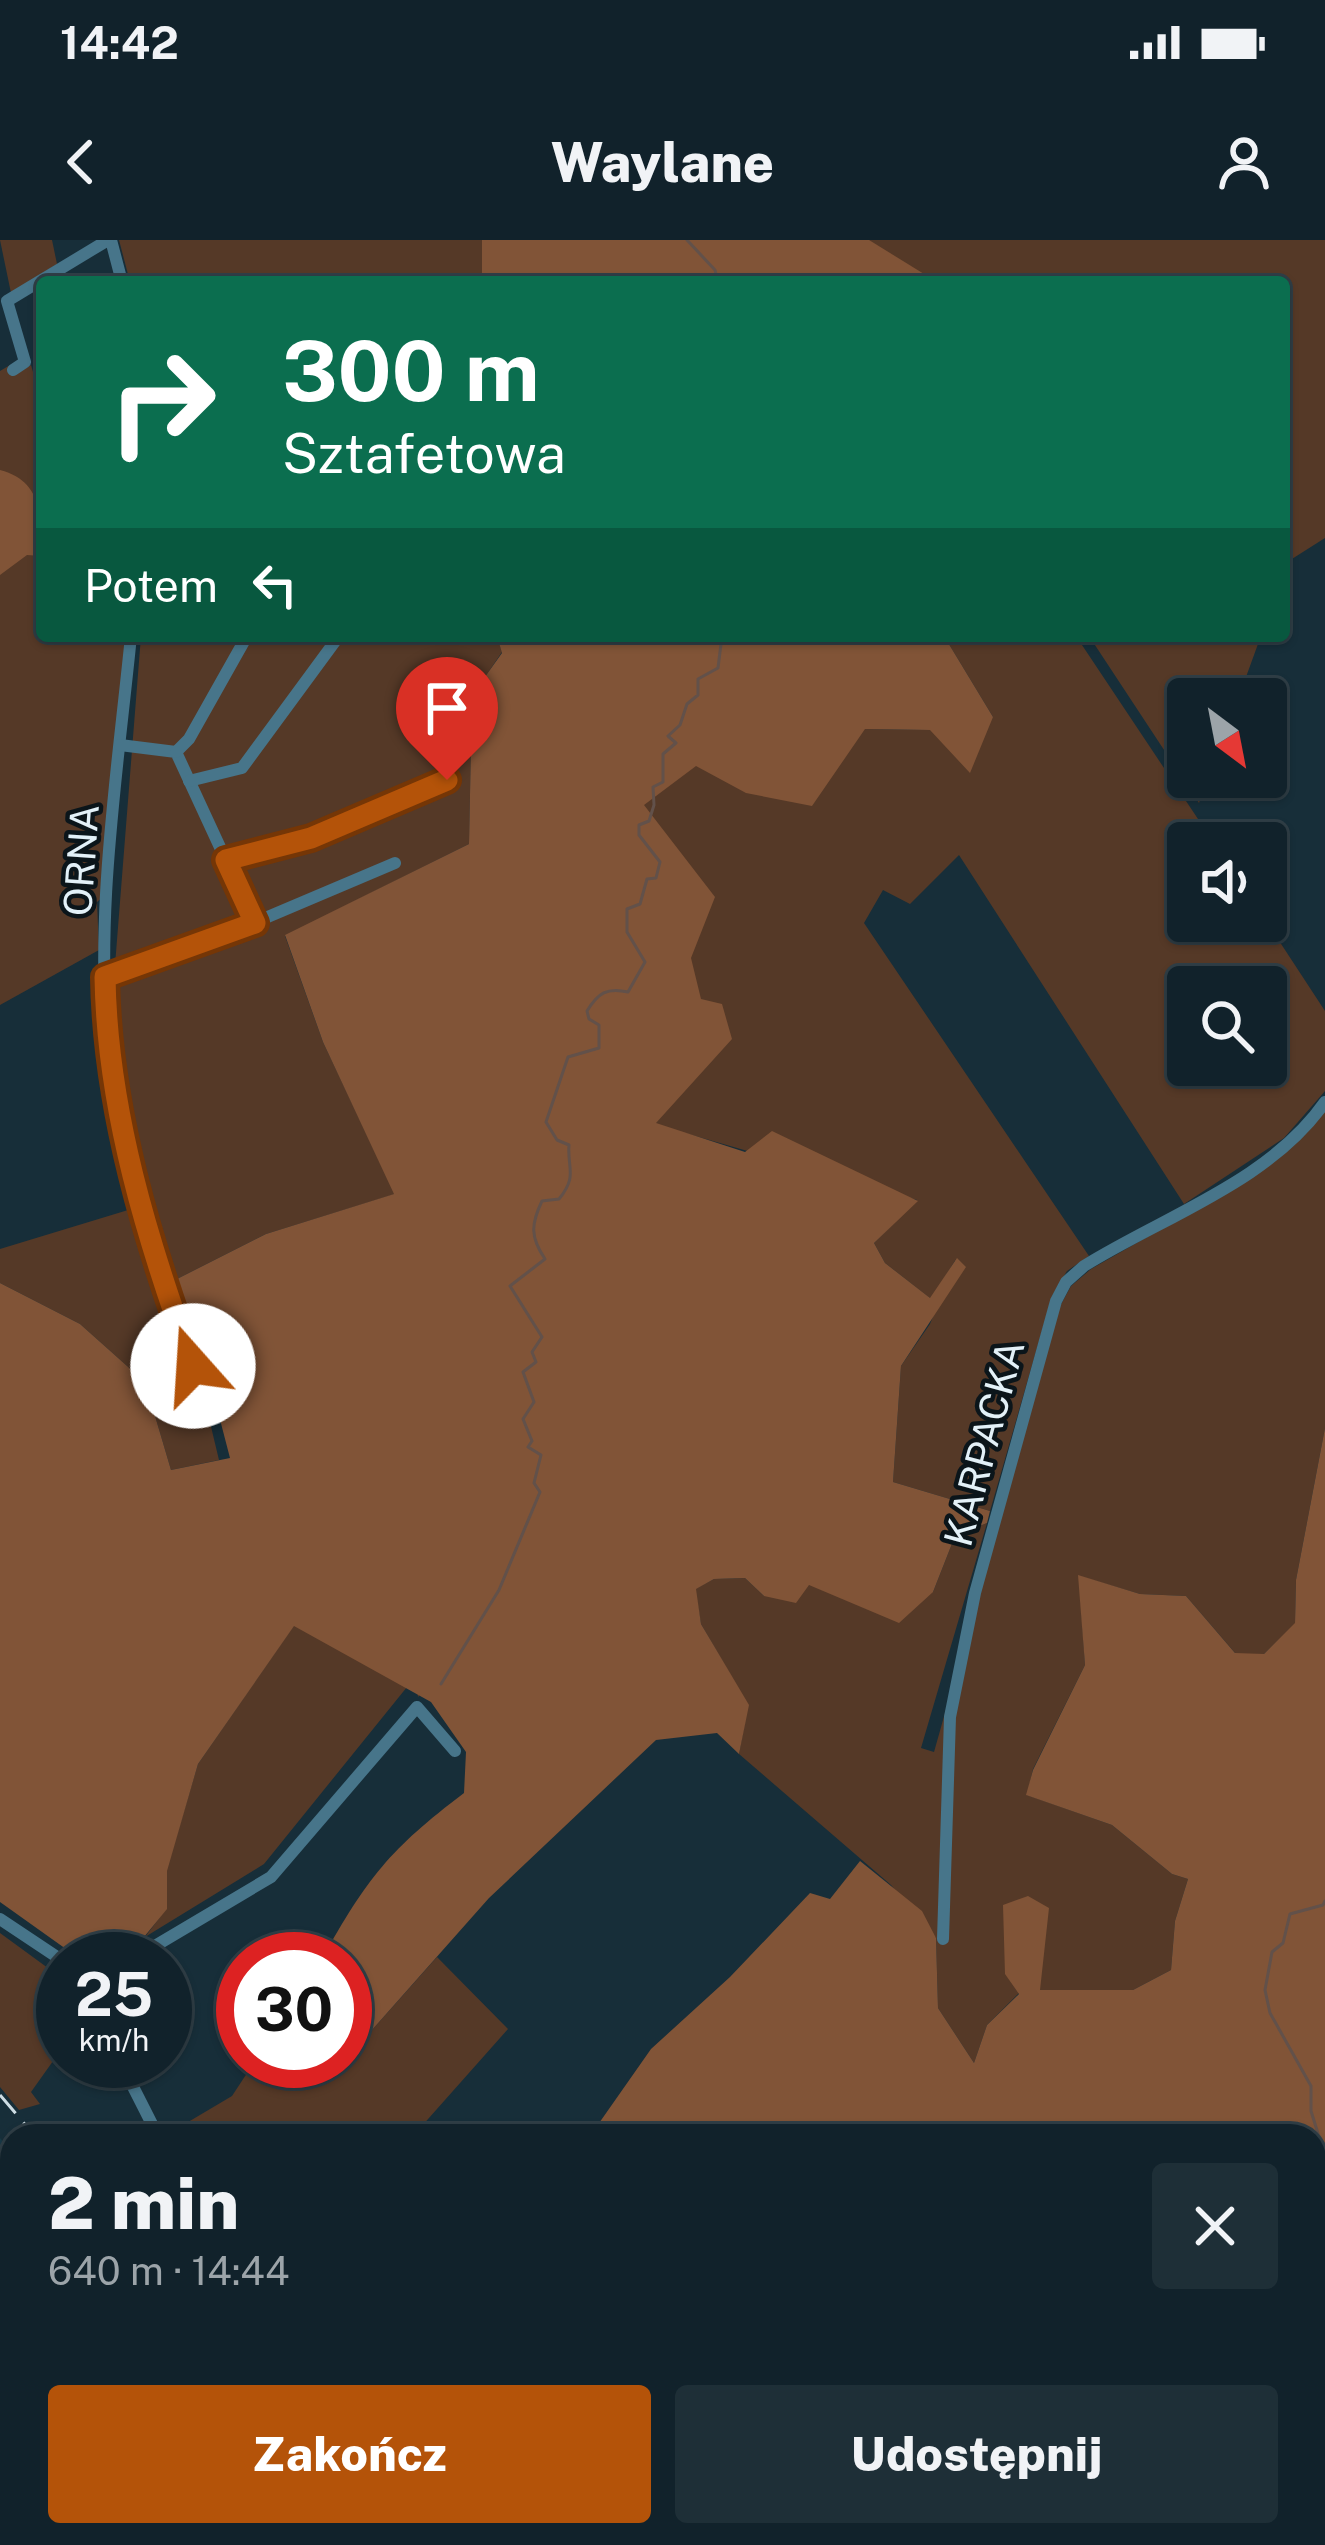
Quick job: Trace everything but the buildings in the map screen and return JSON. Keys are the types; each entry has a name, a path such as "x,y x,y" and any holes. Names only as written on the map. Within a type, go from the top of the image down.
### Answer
{"street":[{"path":"49,276 109,240 120,276"},
{"path":"13,370 25,362 7,301 36,284"},
{"name":"ORNA","path":"130,642 105,977 110,1067 142,1205 193,1366"},
{"path":"120,746 176,752 189,740 244,642"},
{"path":"190,781 242,768 335,642"},
{"path":"176,752 255,923"},
{"path":"226,860 311,838 447,780"},
{"path":"105,977 255,923 395,863"},
{"name":"KARPACKA","path":"943,1939 950,1717 980,1574 1056,1301 1066,1282 1084,1266 1251,1171 1284,1146 1325,1102"},
{"path":"178,1932 271,1876 417,1708 455,1751"},
{"path":"0,1919 36,1943"},
{"path":"134,2088 152,2124"}],"shaded area":[{"path":"0,240 52,240 57,264 11,293"},
{"path":"119,240 1325,240 1325,538 1290,560 1290,276 128,276"},
{"path":"482,240 869,240 927,276 482,276"},
{"path":"10,365 15,375 31,365 36,382 36,642 126,642 105,895 97,902 99,950 0,1005 0,371"},
{"path":"0,470 25,483 36,501 36,556 27,555 0,575"},
{"path":"141,642 499,642 502,652 472,696 469,844 285,936 323,1042 395,1194 266,1234 175,1280 129,1110 114,978"},
{"path":"499,642 948,642 993,717 970,773 930,730 865,729 812,806 746,793 696,766 644,805 715,897 691,958 701,999 722,1004 732,1039 656,1123 745,1152 772,1131 918,1201 874,1243 885,1263 930,1298 957,1258 966,1267 901,1366 893,1482 990,1511 987,1523 955,1536 933,1592 899,1623 809,1585 796,1603 764,1596 745,1578 714,1579 696,1589 701,1624 749,1705 739,1754 717,1733 656,1740 489,1898 372,2030 372,1932 338,1932 382,1867 464,1793 466,1752 431,1702 294,1626 198,1764 167,1871 167,1909 148,1932 42,1932 0,1902 0,1283 80,1324 145,1382 171,1470 230,1458 175,1280 266,1234 394,1194 323,1042 285,935 469,844 472,695 502,653"},
{"path":"948,642 1080,642 1167,772 1167,798 1184,798 1200,822 1167,822 1167,942 1280,942 1325,1011 1325,1091 1284,1138 1184,1204 959,855 910,904 883,890 864,923 1089,1256 1067,1271 1052,1296 990,1511 893,1482 901,1366 930,1324 956,1259 931,1299 885,1263 874,1243 917,1200 685,1133 596,1477 418,1697 387,1406 482,766 865,729 930,730 993,717"},
{"path":"1093,642 1257,642 1246,678 1167,678 1167,754"},
{"path":"1325,1107 1325,1428 1296,1580 1295,1624 1264,1654 1236,1654 1186,1596 1140,1594 1079,1576 1085,1665 1033,1769 1027,1795 1112,1825 1172,1874 1188,1879 1175,1921 1171,1970 1133,1990 1019,1993 987,2025 974,2063 938,2008 936,1938 891,1885 739,1754 748,1705 701,1624 695,1589 714,1579 745,1578 764,1596 809,1585 933,1592 955,1536 987,1523 921,1748 934,1752 1059,1308 1071,1286 1091,1269 1254,1176"},
{"path":"138,1207 202,1389 219,1460 171,1470 145,1382 80,1324 0,1283 0,1249"},
{"path":"1325,1428 1325,2124 598,2124 651,2049 730,1977 810,1893 830,1899 860,1861 922,1911 936,1938 938,2008 974,2063 987,2025 1019,1994 1005,1974 1003,1905 1028,1896 1049,1908 1040,1990 1133,1990 1171,1970 1175,1921 1188,1879 1172,1874 1112,1825 1026,1795 1033,1770 1085,1665 1078,1575 1140,1594 1186,1596 1235,1653 1264,1654 1295,1623 1296,1580"},
{"path":"294,1625 407,1687 264,1864 149,1932 166,1909 166,1871 198,1764"},
{"path":"0,1933 36,1959 36,2085 31,2092 40,2104 19,2110 0,2087"},
{"path":"437,1957 508,2029 424,2124 185,2124 232,2096 237,2088 372,2088 372,2030"}],"waterway":[{"path":"687,240 716,276"},
{"path":"441,1684 499,1590 540,1492 534,1483 541,1455 528,1447 532,1441 523,1419 534,1402 523,1372 536,1362 532,1352 542,1337 510,1286 545,1259 535,1237 536,1217 542,1201 559,1199 568,1184 569,1145 557,1140 546,1122 568,1057 599,1048 599,1025 589,1019 587,1011 604,993 628,992 645,962 627,932 627,909 640,904 647,879 656,878 660,862 639,835 639,825 649,821 653,787 663,782 663,754 676,743 668,736 698,695 698,679 718,668 721,642"},
{"path":"1315,2124 1311,2086 1270,2013 1265,1990 1272,1952 1283,1943 1290,1914 1325,1901"}],"railway":[{"path":"0,2095 25,2124"}],"route":[{"path":"193,1366 142,1205 117,1102 110,1067 105,977 255,923 226,860 311,838 447,780"}]}
